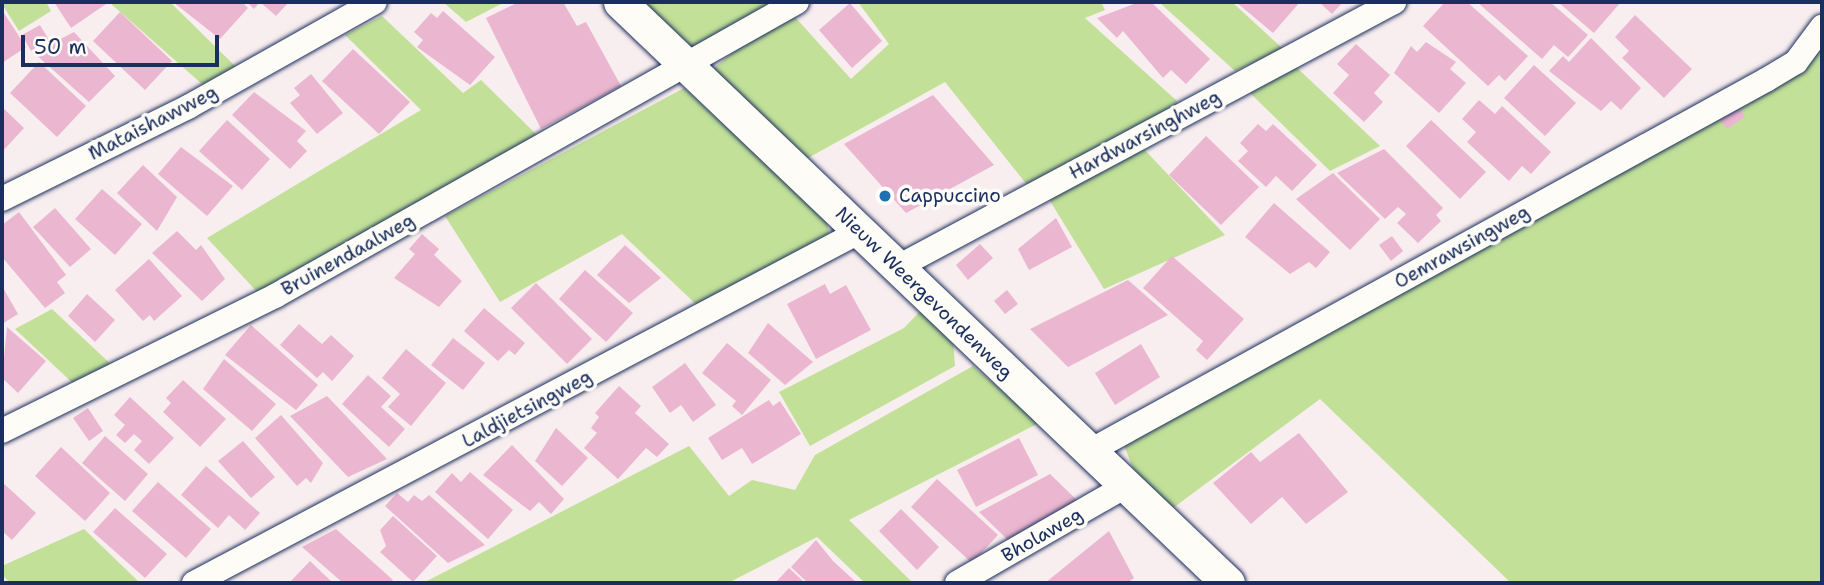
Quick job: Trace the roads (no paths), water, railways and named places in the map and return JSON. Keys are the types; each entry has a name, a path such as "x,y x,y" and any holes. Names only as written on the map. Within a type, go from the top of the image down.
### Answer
{"street":[{"name":"Mataishawweg","path":"2,199 188,107 375,2"},
{"name":"Nieuw Weergevondenweg","path":"620,2 1228,583"},
{"name":"Bruinendaalweg","path":"2,432 275,296 689,66 797,2"},
{"name":"Hardwarsinghweg","path":"896,268 1394,2"},
{"name":"Oemrawsingweg","path":"1090,451 1766,80 1796,62 1822,27"},
{"name":"Laldjietsingweg","path":"194,583 859,232"},
{"name":"Bholaweg","path":"957,583 1126,486"}],"place":[{"name":"Cappuccino","path":"885,196"}]}
